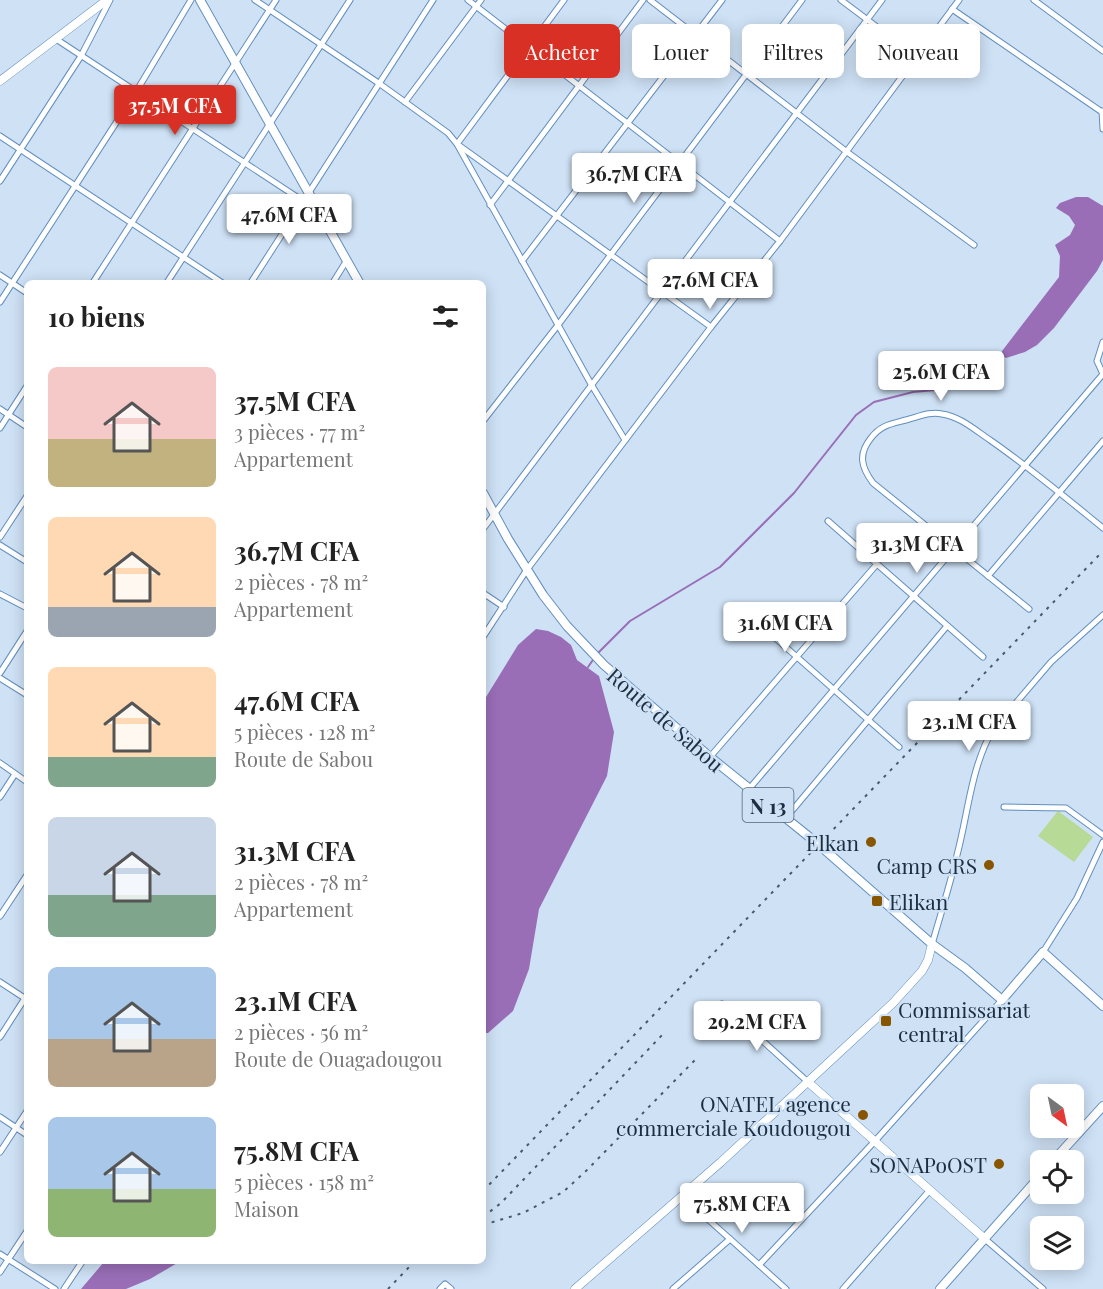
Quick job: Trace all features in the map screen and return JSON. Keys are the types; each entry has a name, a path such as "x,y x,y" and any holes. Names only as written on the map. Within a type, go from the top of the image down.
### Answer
{"main road":[{"path":"200,0 358,280"},
{"name":"Route de Sabou","path":"486,498 526,570 553,609 604,666 785,819 818,844 932,944 965,968 1002,1000"},
{"path":"1002,1000 1043,952 1103,1006"},
{"path":"1063,1150 1103,1106"},
{"path":"940,1289 1030,1188"}],"street":[{"path":"0,81 108,0"},
{"path":"0,181 81,56 108,0"},
{"path":"0,302 136,92 191,0"},
{"path":"255,0 448,133 457,144 591,384 625,440"},
{"path":"95,280 276,0"},
{"path":"169,280 350,0"},
{"path":"253,280 433,0"},
{"path":"468,0 504,28"},
{"path":"405,102 481,0"},
{"path":"546,24 564,0"},
{"path":"490,205 644,0"},
{"path":"650,0 681,24"},
{"path":"703,24 722,0"},
{"path":"784,24 802,0"},
{"path":"841,0 872,24"},
{"path":"486,524 882,0"},
{"path":"941,24 959,0"},
{"path":"1034,0 1103,51"},
{"path":"952,9 1102,111 1103,129"},
{"path":"56,39 303,201"},
{"path":"730,62 742,71"},
{"path":"457,144 506,78"},
{"path":"569,78 780,241"},
{"path":"522,261 662,78"},
{"path":"486,418 743,78"},
{"path":"751,78 974,245"},
{"path":"486,633 526,570 711,327 780,241 902,78"},
{"path":"0,136 218,280"},
{"path":"457,144 711,327"},
{"path":"334,280 347,260"},
{"path":"0,275 24,291"},
{"path":"749,789 1103,374 1097,361 1103,342"},
{"path":"0,428 24,391"},
{"path":"0,409 24,425"},
{"path":"1029,609 876,487 869,478 861,456 873,434 883,426 931,413 942,414 966,423 1026,465 1103,528"},
{"path":"988,576 1103,441"},
{"path":"0,537 24,501"},
{"path":"828,521 983,657"},
{"path":"0,545 24,560"},
{"path":"711,757 877,564"},
{"path":"0,594 24,606"},
{"path":"486,595 504,607"},
{"path":"575,1289 808,1082 913,983 928,960 957,855 978,761 987,740 992,731 1051,662 1103,615"},
{"path":"785,819 947,626"},
{"path":"763,627 899,747"},
{"path":"0,673 24,636"},
{"path":"0,678 24,693"},
{"path":"0,763 24,780"},
{"path":"0,797 15,774"},
{"path":"1004,807 1066,808 1103,836"},
{"path":"1043,952 1077,898 1103,842"},
{"path":"0,916 24,880"},
{"path":"0,982 24,997"},
{"path":"759,1265 1002,1000"},
{"path":"0,1036 24,1001"},
{"path":"722,1004 1043,1289"},
{"path":"0,1152 24,1116"},
{"path":"0,1117 24,1132"},
{"path":"843,1289 930,1190"},
{"path":"682,1196 786,1289"},
{"path":"0,1272 24,1235"},
{"path":"673,1289 730,1239"},
{"path":"0,1254 55,1289"},
{"path":"64,1289 81,1264"},
{"path":"440,1289 445,1284 451,1289"}],"green space":[{"path":"1058,811 1093,837 1074,862 1038,836"}],"shaded area":[{"path":"1076,197 1088,197 1103,206 1103,260 1054,328 1037,345 1025,352 1006,358 1002,355 1002,351 1059,277 1060,256 1055,245 1070,235 1075,225 1069,216 1056,208 1060,203"},
{"path":"536,629 548,631 571,645 577,660 599,676 614,732 607,776 539,909 529,969 513,1011 486,1033 486,697 518,645"},
{"path":"102,1264 176,1264 150,1279 126,1289 81,1289"}],"waterway":[{"path":"598,653 630,621 720,567 794,493 856,415 874,402 913,392 957,388 983,380 1005,355"},
{"path":"588,667 595,657"}],"railway":[{"path":"486,1188 1103,551"},
{"path":"486,1215 501,1203 665,1032"},
{"path":"486,1224 523,1213 563,1192 695,1060"},
{"path":"388,1289 412,1264"}],"place":[{"name":"Elkan","path":"871,842"},
{"name":"Camp CRS","path":"989,865"},
{"name":"Elikan","path":"877,901"},
{"name":"Commissariat central","path":"886,1021"},
{"name":"ONATEL agence commerciale Koudougou","path":"863,1115"},
{"name":"SONAPoOST","path":"999,1164"}]}
